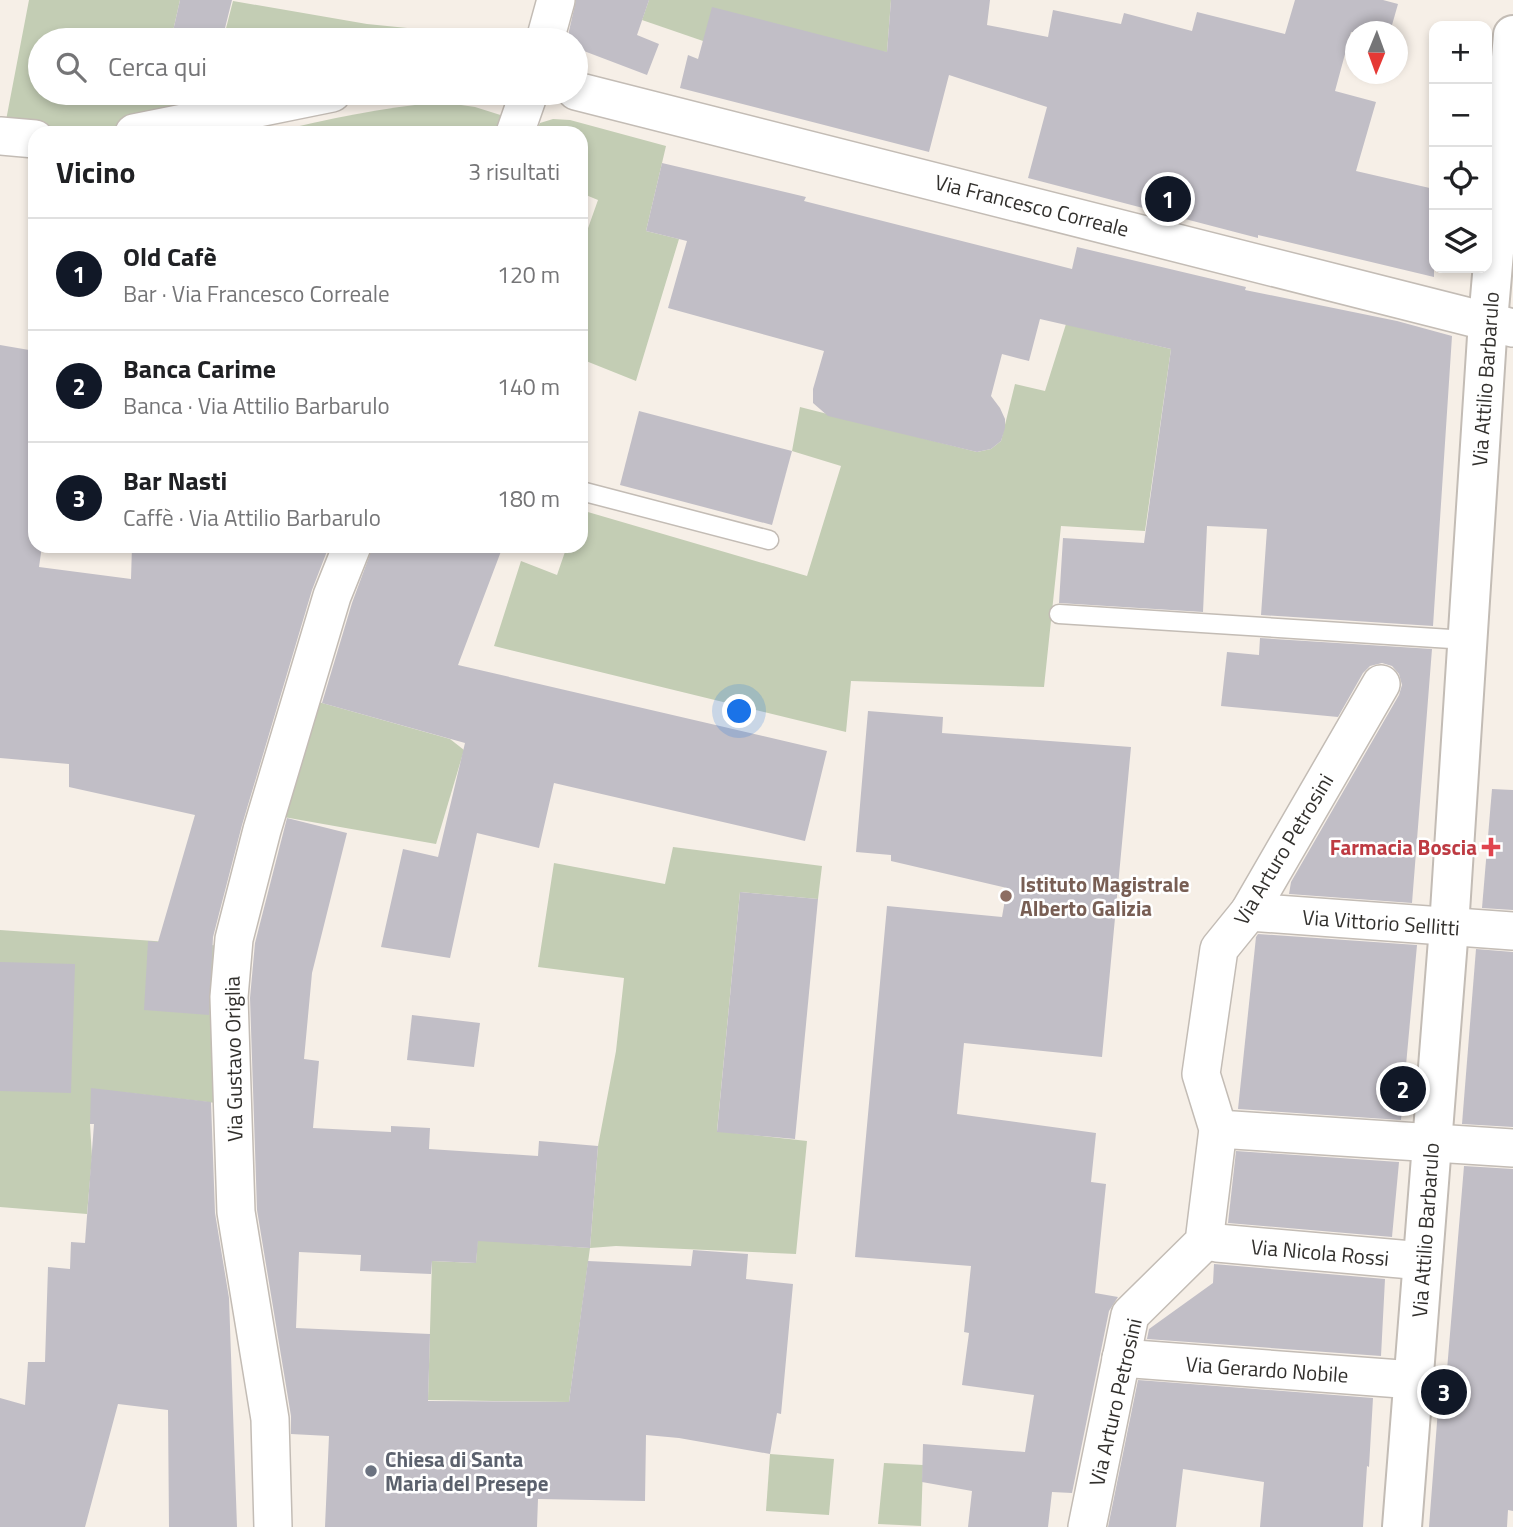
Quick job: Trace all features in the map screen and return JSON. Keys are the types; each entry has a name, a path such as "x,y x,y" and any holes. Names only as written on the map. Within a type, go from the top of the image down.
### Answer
{"street":[{"path":"548,28 556,0"},
{"name":"Via Attilio Barbarulo","path":"1402,1527 1449,927 1467,640 1500,324 1513,35"},
{"name":"Via Francesco Correale","path":"588,94 1500,324"},
{"path":"169,126 273,105"},
{"path":"518,126 525,105"},
{"path":"0,136 28,138"},
{"name":"Via Gustavo Origlia","path":"274,1527 270,1419 236,1212 229,998 234,939 270,804 332,596 349,553"},
{"name":"Via Arturo Petrosini","path":"1087,1527 1130,1315 1204,1242 1218,1129 1201,1074 1219,949 1249,912 1381,684"},
{"name":"Via Vittorio Sellitti","path":"1249,912 1513,931"},
{"path":"1218,1129 1513,1148"},
{"name":"Via Nicola Rossi","path":"1217,1243 1423,1261"},
{"name":"Via Gerardo Nobile","path":"1121,1358 1414,1380"}],"lane":[{"path":"588,493 769,540"},
{"path":"1059,614 1467,640"}],"green space":[{"path":"29,0 180,0 174,28 28,28 28,105 273,105 166,126 28,126 28,134 3,136"},
{"path":"649,0 891,0 887,52 703,41 642,20"},
{"path":"233,1 367,24 407,28 226,28"},
{"path":"461,105 510,118 507,126 301,126 398,107"},
{"path":"553,119 570,120 666,146 646,231 679,239 636,381 588,362 588,228 598,200 588,196 588,126 538,126"},
{"path":"1066,324 1171,349 1145,531 1061,526 1044,687 851,681 846,732 494,646 521,561 557,575 565,553 588,553 588,512 807,576 841,466 792,451 800,407 977,452 991,449 1001,441 1015,384 1045,391"},
{"path":"315,701 450,739 464,750 436,844 278,816"},
{"path":"673,847 822,866 818,899 740,892 717,1131 807,1141 796,1254 616,1246 590,1248 598,1146 616,1051 624,978 538,967 554,863 665,884"},
{"path":"0,930 224,946 216,1103 120,1092 90,1124 92,1157 87,1214 0,1207"},
{"path":"478,1233 520,1238 531,1244 590,1248 569,1402 428,1400 432,1261 476,1263"},
{"path":"770,1454 834,1459 829,1515 766,1511"},
{"path":"884,1463 923,1465 921,1526 878,1524"}],"building":[{"path":"180,0 232,0 225,28 174,28"},
{"path":"576,0 649,0 637,35 659,44 647,75 588,53 588,28 570,28"},
{"path":"891,0 990,0 987,25 1048,37 1053,10 1121,24 1124,13 1192,31 1197,12 1285,34 1295,0 1383,0 1398,4 1393,21 1345,21 1345,54 1335,91 1376,102 1356,171 1429,188 1429,273 1434,273 1434,277 1258,235 1258,238 1028,178 1047,107 949,75 929,152 680,88 688,55 698,59 712,7 887,52"},
{"path":"662,163 806,197 804,201 1072,269 1077,247 1246,287 1245,290 1397,321 1452,336 1433,626 1261,615 1267,529 1207,526 1203,612 1059,603 1063,538 1144,543 1171,349 1040,319 1029,361 1002,354 991,396 1005,419 1005,428 1001,441 991,449 977,452 828,416 813,403 813,389 824,351 668,308 687,241 646,231"},
{"path":"0,345 28,350 28,553 41,553 39,567 131,579 132,553 326,553 312,590 242,825 213,937 209,1015 144,1010 148,941 158,942 195,815 69,787 69,764 0,758"},
{"path":"639,411 792,451 772,525 620,485"},
{"path":"370,553 500,553 458,665 827,751 805,841 554,783 539,848 477,833 450,958 381,947 403,849 438,857 465,743 322,703 352,603"},
{"path":"1260,638 1432,649 1412,903 1289,894 1291,882 1399,695 1402,685 1399,674 1392,666 1382,663 1370,666 1363,673 1338,717 1221,706 1227,652 1259,655"},
{"path":"868,711 943,717 942,733 1131,747 1102,1057 964,1043 957,1114 1096,1133 1091,1182 1106,1184 1095,1293 1118,1297 1109,1311 1072,1493 1052,1492 1048,1527 968,1527 972,1491 922,1482 923,1444 1025,1452 1034,1395 962,1385 969,1333 964,1332 971,1266 855,1257 887,906 1002,917 1007,888 891,861 891,855 856,852"},
{"path":"1492,789 1513,790 1513,910 1482,908"},
{"path":"287,818 347,833 312,973 304,1059 319,1061 313,1128 391,1132 391,1126 430,1128 429,1149 538,1156 539,1141 598,1146 590,1248 478,1241 476,1263 432,1261 431,1274 360,1271 361,1255 299,1252 296,1328 430,1334 428,1401 569,1402 588,1261 691,1266 693,1250 748,1254 746,1279 793,1284 781,1414 777,1413 770,1454 646,1435 645,1501 538,1499 537,1527 325,1527 329,1436 291,1434 291,1416 257,1210 250,998 255,943"},
{"path":"740,892 818,899 795,1139 717,1132"},
{"path":"1258,934 1417,945 1401,1120 1238,1109"},
{"path":"1476,949 1513,952 1513,1127 1462,1124"},
{"path":"0,962 75,964 71,1093 0,1091"},
{"path":"412,1015 480,1023 474,1067 407,1060"},
{"path":"91,1088 211,1102 215,1213 229,1298 237,1527 169,1527 168,1410 118,1404 85,1527 0,1527 0,1398 25,1405 28,1362 45,1362 48,1267 70,1269 71,1242 85,1243 94,1124 90,1124"},
{"path":"1236,1151 1399,1162 1392,1237 1228,1223"},
{"path":"1464,1166 1513,1169 1513,1511 1508,1510 1507,1527 1429,1527 1441,1370 1447,1370"},
{"path":"1214,1264 1385,1279 1381,1356 1147,1339 1149,1329 1213,1283"},
{"path":"1138,1380 1373,1398 1363,1527 1260,1527 1264,1482 1183,1469 1176,1527 1108,1527"}],"place":[{"name":"Old Cafè","path":"1168,199"},
{"name":"Farmacia Boscia","path":"1491,847"},
{"name":"Istituto Magistrale Alberto Galizia","path":"1006,896"},
{"name":"Banca Carime","path":"1403,1089"},
{"name":"Bar Nasti","path":"1444,1392"},
{"name":"Chiesa di Santa Maria del Presepe","path":"371,1471"}]}
